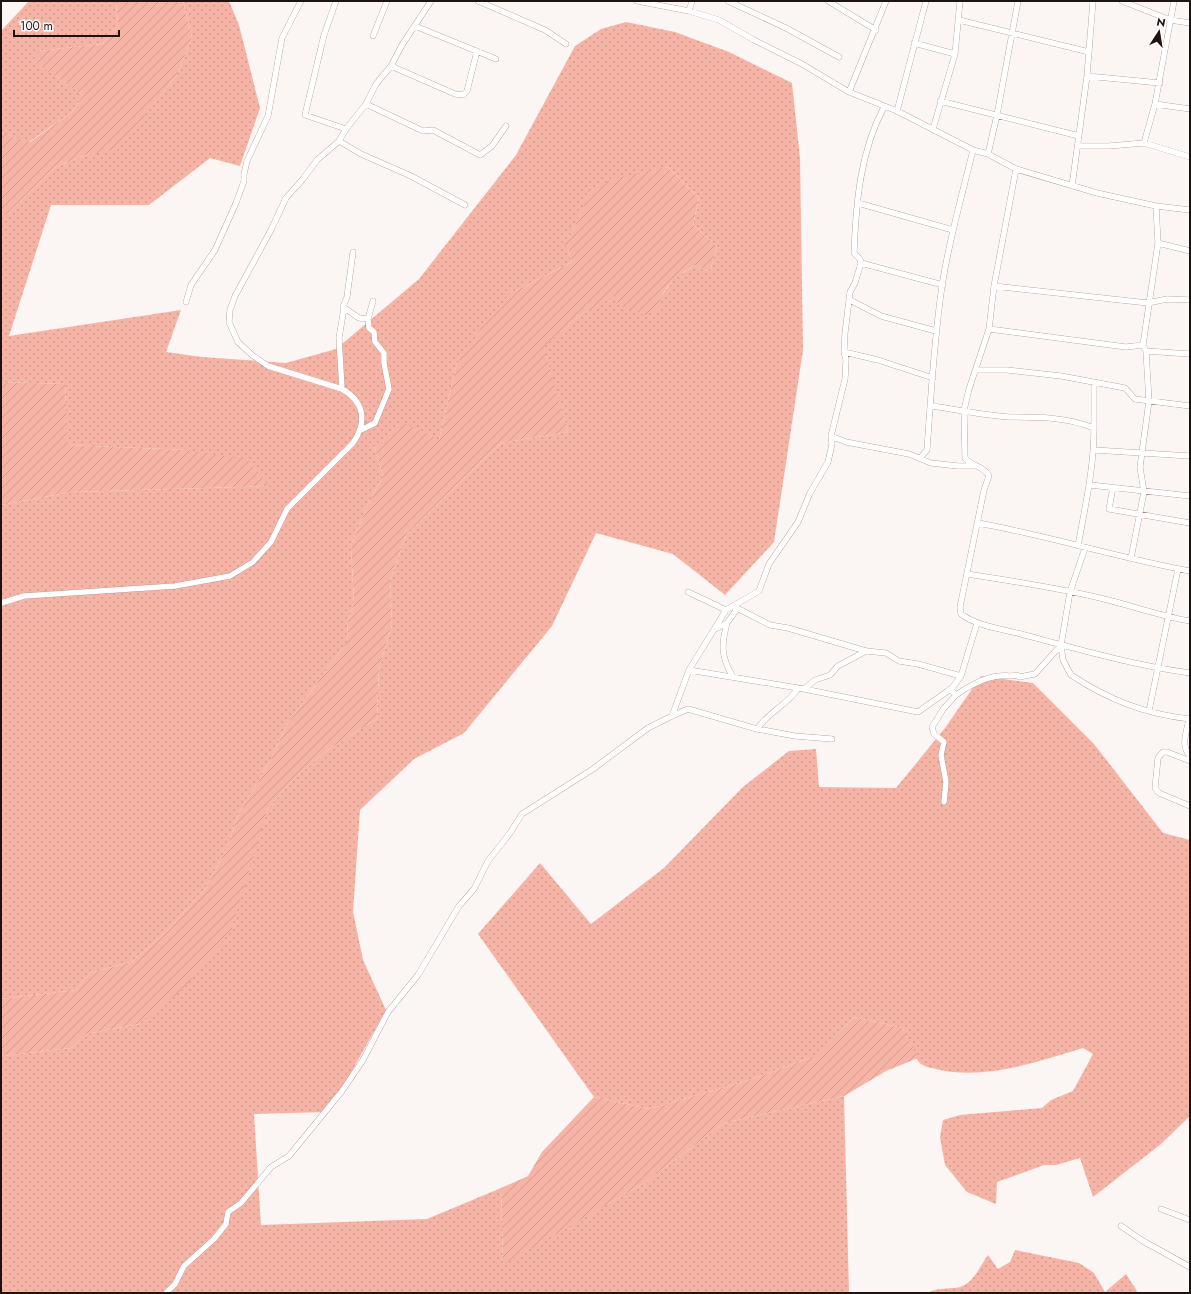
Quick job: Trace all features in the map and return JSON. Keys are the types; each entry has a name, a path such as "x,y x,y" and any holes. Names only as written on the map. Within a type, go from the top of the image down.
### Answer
{"street":[{"path":"186,302 191,285 215,250 236,203 244,181 247,161 268,116 282,38 301,1"},
{"path":"336,1 324,35 305,115 346,129"},
{"path":"372,36 387,1"},
{"path":"361,430 361,413 352,394 342,389 268,366 252,356 238,342 229,322 230,310 235,296 271,230 286,198 317,160 339,141 346,129 366,104 376,84 391,66 402,45 431,1"},
{"path":"478,1 545,30 566,44"},
{"path":"637,1 651,2 718,20 802,64 849,92 884,107 897,110 973,150 988,154 1016,169 1072,186 1156,206 1190,210"},
{"path":"689,11 692,1"},
{"path":"728,1 786,28 839,56"},
{"path":"828,1 876,30"},
{"path":"849,92 876,30 886,1"},
{"path":"897,110 926,1"},
{"path":"933,129 955,54 960,1"},
{"path":"988,154 997,115 1018,1"},
{"path":"1072,186 1087,76 1088,52 1094,1"},
{"path":"1124,1 1170,20 1190,23"},
{"path":"1144,143 1160,83 1174,1"},
{"path":"959,20 1088,52"},
{"path":"415,26 496,60"},
{"path":"914,43 955,54"},
{"path":"391,66 454,94 463,95 467,91 477,51"},
{"path":"1087,76 1160,83"},
{"path":"940,101 1079,136"},
{"path":"366,104 423,131 433,130 480,155 492,146 506,126"},
{"path":"1155,104 1190,109"},
{"path":"688,592 726,610 735,608 759,591 769,564 798,522 810,493 828,462 832,444 831,436 844,380 846,360 844,352 845,333 850,292 855,283 860,263 860,259 854,254 858,203 864,159 877,121 884,107"},
{"path":"339,141 361,154 411,176 465,205"},
{"path":"1078,146 1109,146 1144,143 1190,157"},
{"path":"921,457 927,450 936,331 943,285 953,230 973,150"},
{"path":"1016,169 994,286 989,329 969,389 964,410 965,458 984,468 989,476 984,490 967,574 961,614 977,623 1061,645 1158,668 1190,673"},
{"path":"858,203 953,230"},
{"path":"1131,558 1141,516 1144,492 1140,475 1141,452 1149,401 1146,351 1143,345 1148,302 1158,243 1156,206"},
{"path":"1158,243 1190,251"},
{"path":"342,389 339,338 347,297 353,252"},
{"path":"860,263 943,285"},
{"path":"994,286 1148,302 1167,299 1190,300"},
{"path":"850,300 881,316 936,331"},
{"path":"1,603 24,596 175,586 230,576 253,562 271,542 287,509 341,456 361,430 375,423 390,389 384,363 384,353 375,342 374,332 369,328 368,319 374,301"},
{"path":"344,308 359,318 368,319"},
{"path":"989,329 1126,347 1143,345"},
{"path":"1146,351 1190,354"},
{"path":"844,352 878,360 933,378"},
{"path":"976,370 1007,370 1061,376 1125,388 1129,391 1133,398 1190,406"},
{"path":"1078,546 1090,485 1094,450 1094,383"},
{"path":"931,406 1010,417 1050,418 1078,422 1094,428"},
{"path":"831,436 846,442 921,457 931,463 958,466 978,466"},
{"path":"1094,450 1190,456"},
{"path":"1090,485 1190,496"},
{"path":"1113,488 1109,509 1141,516 1190,523"},
{"path":"978,523 1028,532 1085,548 1190,571"},
{"path":"1085,548 1070,592 1061,645 1063,660 1071,675 1111,699 1149,712 1189,719 1184,745 1185,751 1190,756"},
{"path":"1149,712 1178,568"},
{"path":"967,574 1070,592 1103,599 1167,617 1190,621"},
{"path":"733,677 724,662 722,640 727,623 735,608"},
{"path":"735,608 770,625 788,628 866,651 886,653 899,661 918,664 961,676"},
{"path":"672,716 689,670 726,610"},
{"path":"714,629 727,623"},
{"path":"689,670 801,689 918,712 950,689 961,676 977,623"},
{"path":"944,802 946,782 941,755 944,742 934,734 932,727 944,708 956,695 965,689 997,676 1012,677 1017,675 1019,677 1035,674 1061,645"},
{"path":"757,729 762,721 792,698 801,689 815,680 830,675 838,666 866,651"},
{"path":"950,689 956,695"},
{"path":"166,1293 175,1284 184,1266 218,1234 226,1224 228,1212 241,1203 272,1167 289,1156 342,1091 363,1060 388,1012 418,975 458,906 474,889 488,861 510,833 522,814 593,769 648,728 688,709 757,729 795,736 832,739"},
{"path":"1190,761 1167,752 1160,754 1158,758 1155,788 1159,793 1190,806"},
{"path":"1161,1209 1190,1220"},
{"path":"1121,1226 1143,1241 1190,1267"}],"shaded area":[{"path":"29,1 116,1 118,27 102,44 38,51 34,61 83,95 72,112 29,142 1,133 1,31"},
{"path":"116,1 183,1 192,37 177,75 117,150 85,155 54,168 5,216 1,213 1,133 30,142 72,112 83,95 33,61 38,51 102,44 118,27"},
{"path":"183,1 229,1 239,25 260,108 240,166 210,158 149,205 51,205 9,336 181,310 166,352 202,357 286,363 336,349 419,279 516,155 575,46 601,29 626,22 675,32 729,52 792,83 800,158 803,350 774,542 725,595 673,554 596,533 552,626 464,733 414,759 360,810 353,912 363,960 386,1010 329,1112 254,1114 261,1225 427,1219 501,1188 503,1264 646,1182 724,1123 844,1096 849,1293 1,1293 1,1056 71,1048 86,1034 139,1024 257,842 268,808 297,776 329,749 377,719 379,669 392,625 390,580 407,533 501,443 568,432 543,347 578,317 614,295 659,299 674,279 695,265 710,272 717,246 693,225 699,198 668,167 588,191 586,203 569,238 568,249 572,262 511,293 456,366 439,440 374,446 383,476 367,506 351,545 354,604 348,621 347,642 287,724 270,761 238,815 226,850 205,889 165,933 133,961 90,973 76,990 1,999 1,505 71,492 269,486 188,450 67,445 65,384 1,382 1,213 5,216 54,168 85,155 117,149 177,75 192,37"},
{"path":"668,167 699,198 693,225 717,246 710,272 695,265 676,278 666,289 662,295 659,310 645,315 620,306 614,296 578,317 544,347 568,432 501,443 407,533 390,580 392,625 379,669 377,719 329,749 297,776 268,808 231,931 182,990 139,1024 86,1034 71,1048 1,1056 1,999 76,990 90,973 133,961 165,933 205,889 226,850 238,815 270,761 287,724 347,642 348,621 354,604 351,545 367,506 383,476 374,446 404,423 439,440 456,366 483,325 511,293 572,262 568,249 561,240 569,238 583,210 588,191 613,179"},
{"path":"1,382 65,384 68,445 188,450 248,460 270,486 71,492 1,505"},
{"path":"981,676 1033,683 1094,744 1163,833 1190,840 1190,1116 1161,1144 1093,1197 1080,1158 1056,1165 1044,1165 997,1182 996,1204 967,1192 945,1165 940,1137 943,1120 960,1115 1042,1108 1051,1100 1073,1091 1093,1054 1083,1048 1010,1068 973,1073 954,1072 924,1066 920,1063 914,1054 903,1028 854,1017 813,1057 746,1081 649,1109 594,1097 478,934 540,863 591,924 664,868 743,787 789,751 816,749 819,787 896,788 945,728"},
{"path":"854,1017 903,1028 918,1058 886,1071 844,1096 724,1123 646,1182 503,1265 501,1188 528,1176 542,1152 594,1097 649,1109 746,1081 813,1057"},
{"path":"1015,1250 1079,1263 1094,1273 1105,1292 1126,1274 1137,1291 1136,1293 927,1293 937,1289 961,1287 966,1284 975,1276 988,1255 998,1269 1010,1262"}]}
